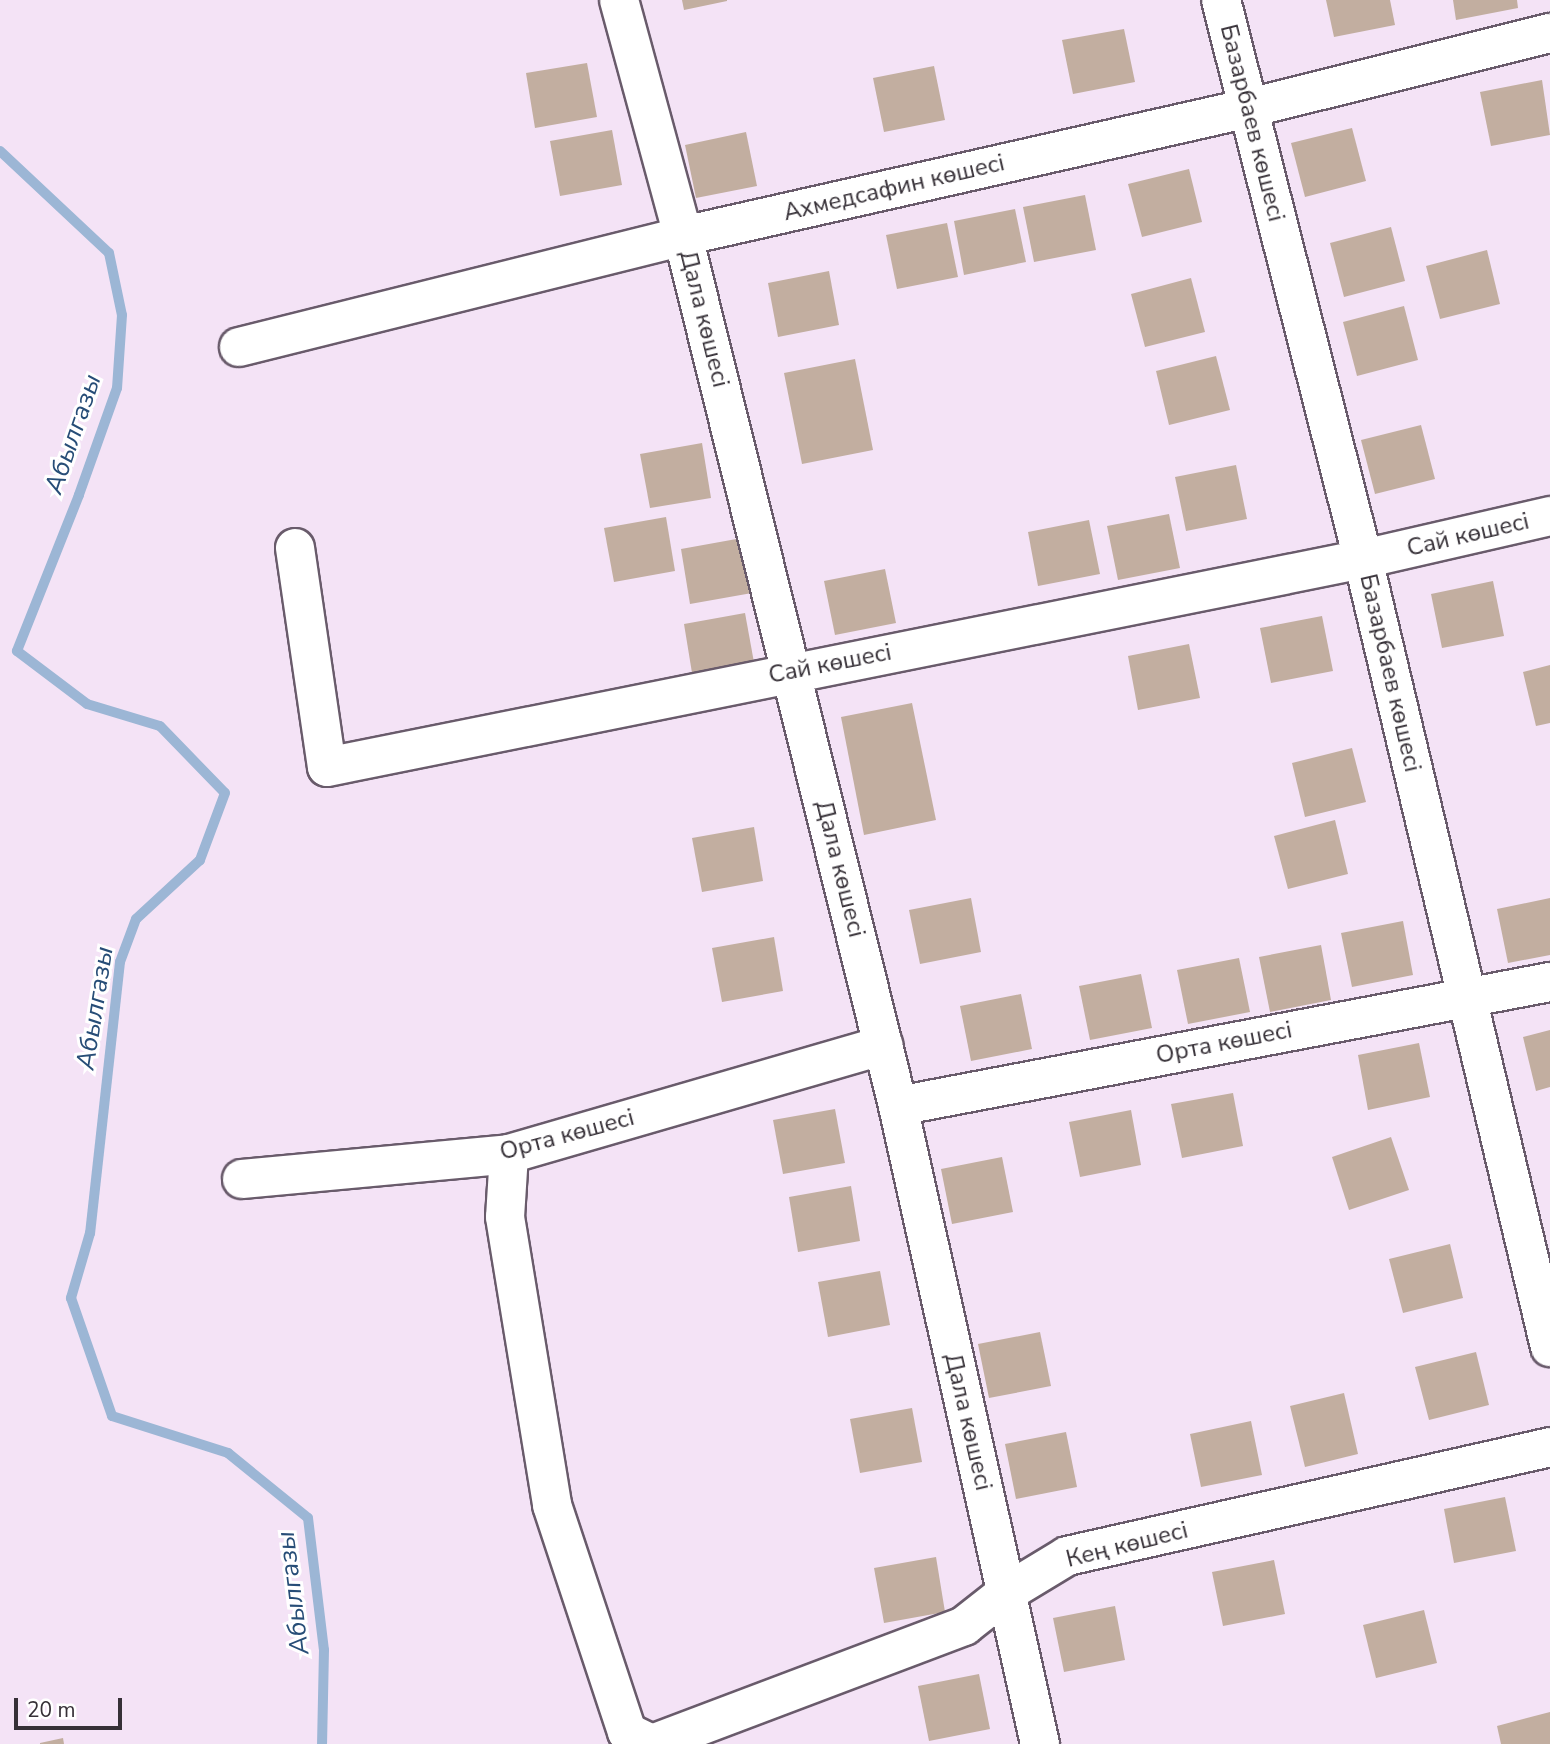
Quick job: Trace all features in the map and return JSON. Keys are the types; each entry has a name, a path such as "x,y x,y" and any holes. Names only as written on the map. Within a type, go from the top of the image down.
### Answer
{"street":[{"name":"Дала көшесі","path":"618,0 683,236 898,1106 1040,1744"},
{"name":"Базарбаев көшесі","path":"1221,0 1363,559 1550,1348"},
{"name":"Ахмедсафин көшесі","path":"239,347 683,236 1249,108 1550,33"},
{"name":"Сай көшесі","path":"295,548 327,767 792,671 1363,559 1550,516"},
{"name":"Орта көшесі","path":"898,1106 1550,982"},
{"name":"Орта көшесі","path":"242,1179 509,1154 883,1045"},
{"path":"509,1154 505,1217 552,1505 627,1732 652,1744"},
{"name":"Кең көшесі","path":"652,1744 964,1626 1006,1593 1067,1556 1550,1447"}],"building":[{"path":"682,0 727,0 727,1 684,10"},
{"path":"1326,0 1390,0 1395,25 1334,37"},
{"path":"1453,0 1517,0 1518,8 1456,20"},
{"path":"1124,29 1135,82 1073,94 1062,40"},
{"path":"587,63 597,117 535,128 526,73"},
{"path":"934,66 945,120 884,132 873,78"},
{"path":"1542,80 1550,135 1491,146 1480,92"},
{"path":"1352,128 1366,181 1305,197 1291,143"},
{"path":"612,130 622,185 560,196 550,141"},
{"path":"746,132 757,186 696,198 685,145"},
{"path":"1189,169 1202,222 1142,237 1128,184"},
{"path":"1085,195 1096,250 1034,262 1023,207"},
{"path":"1015,209 1026,262 964,275 954,221"},
{"path":"947,223 958,277 897,289 886,235"},
{"path":"1391,227 1405,281 1344,297 1330,243"},
{"path":"1487,250 1500,304 1440,319 1426,266"},
{"path":"829,271 839,325 778,337 768,283"},
{"path":"1191,278 1205,332 1145,347 1131,294"},
{"path":"1404,306 1418,360 1357,376 1343,322"},
{"path":"1216,356 1230,410 1169,425 1156,371"},
{"path":"855,359 873,450 802,464 784,373"},
{"path":"1421,425 1435,479 1375,494 1361,440"},
{"path":"702,443 711,498 650,508 640,454"},
{"path":"1236,465 1247,519 1186,531 1175,477"},
{"path":"1169,514 1180,568 1118,580 1107,526"},
{"path":"666,517 675,571 614,582 604,528"},
{"path":"1089,520 1100,574 1038,586 1028,532"},
{"path":"742,538 752,593 690,604 681,549"},
{"path":"885,569 896,623 835,635 824,581"},
{"path":"1493,581 1504,636 1442,648 1431,594"},
{"path":"745,613 755,668 693,679 684,624"},
{"path":"1322,616 1333,671 1271,683 1260,628"},
{"path":"1189,644 1200,698 1138,710 1128,656"},
{"path":"1550,665 1550,723 1536,726 1523,672"},
{"path":"912,703 936,820 864,835 841,717"},
{"path":"1352,748 1366,802 1305,817 1292,763"},
{"path":"1335,820 1348,874 1288,889 1274,836"},
{"path":"754,827 763,881 702,892 692,838"},
{"path":"971,898 981,952 920,964 909,910"},
{"path":"1550,898 1550,955 1508,963 1497,909"},
{"path":"1403,921 1413,975 1352,987 1341,933"},
{"path":"774,937 783,991 722,1002 712,948"},
{"path":"1321,945 1331,1000 1270,1012 1259,957"},
{"path":"1239,958 1250,1012 1188,1024 1177,970"},
{"path":"1141,974 1152,1028 1090,1040 1079,986"},
{"path":"1021,994 1032,1049 971,1061 960,1006"},
{"path":"1550,1030 1550,1087 1536,1091 1523,1037"},
{"path":"1419,1043 1430,1097 1368,1110 1358,1055"},
{"path":"1233,1093 1243,1146 1182,1158 1171,1104"},
{"path":"835,1109 845,1163 783,1174 773,1120"},
{"path":"1131,1110 1141,1165 1080,1177 1069,1122"},
{"path":"1391,1137 1409,1190 1349,1210 1332,1157"},
{"path":"1002,1157 1013,1212 952,1224 941,1169"},
{"path":"851,1186 860,1241 798,1252 789,1197"},
{"path":"1450,1244 1463,1298 1403,1313 1389,1259"},
{"path":"880,1271 890,1325 828,1337 818,1282"},
{"path":"1040,1332 1051,1386 989,1398 978,1344"},
{"path":"1476,1352 1489,1405 1429,1420 1415,1367"},
{"path":"1344,1393 1358,1454 1305,1467 1290,1406"},
{"path":"912,1408 922,1462 860,1473 850,1419"},
{"path":"1251,1421 1262,1475 1201,1487 1190,1434"},
{"path":"1066,1432 1077,1487 1016,1499 1005,1444"},
{"path":"1505,1497 1516,1551 1454,1563 1444,1509"},
{"path":"936,1557 945,1612 884,1623 874,1568"},
{"path":"1274,1560 1285,1614 1223,1626 1212,1572"},
{"path":"1115,1606 1125,1660 1064,1672 1053,1618"},
{"path":"1424,1610 1437,1663 1376,1678 1363,1625"},
{"path":"979,1674 990,1729 929,1741 918,1686"},
{"path":"1550,1712 1550,1744 1501,1744 1497,1726"},
{"path":"63,1738 64,1744 40,1744 40,1743"}],"waterway":[{"name":"Абылгазы","path":"0,151 109,253 122,315 117,388 79,495 17,651 87,704 160,726 225,793 200,860 136,919 120,962 90,1233 71,1298 112,1416 228,1453 308,1518 324,1650 322,1744"}]}
